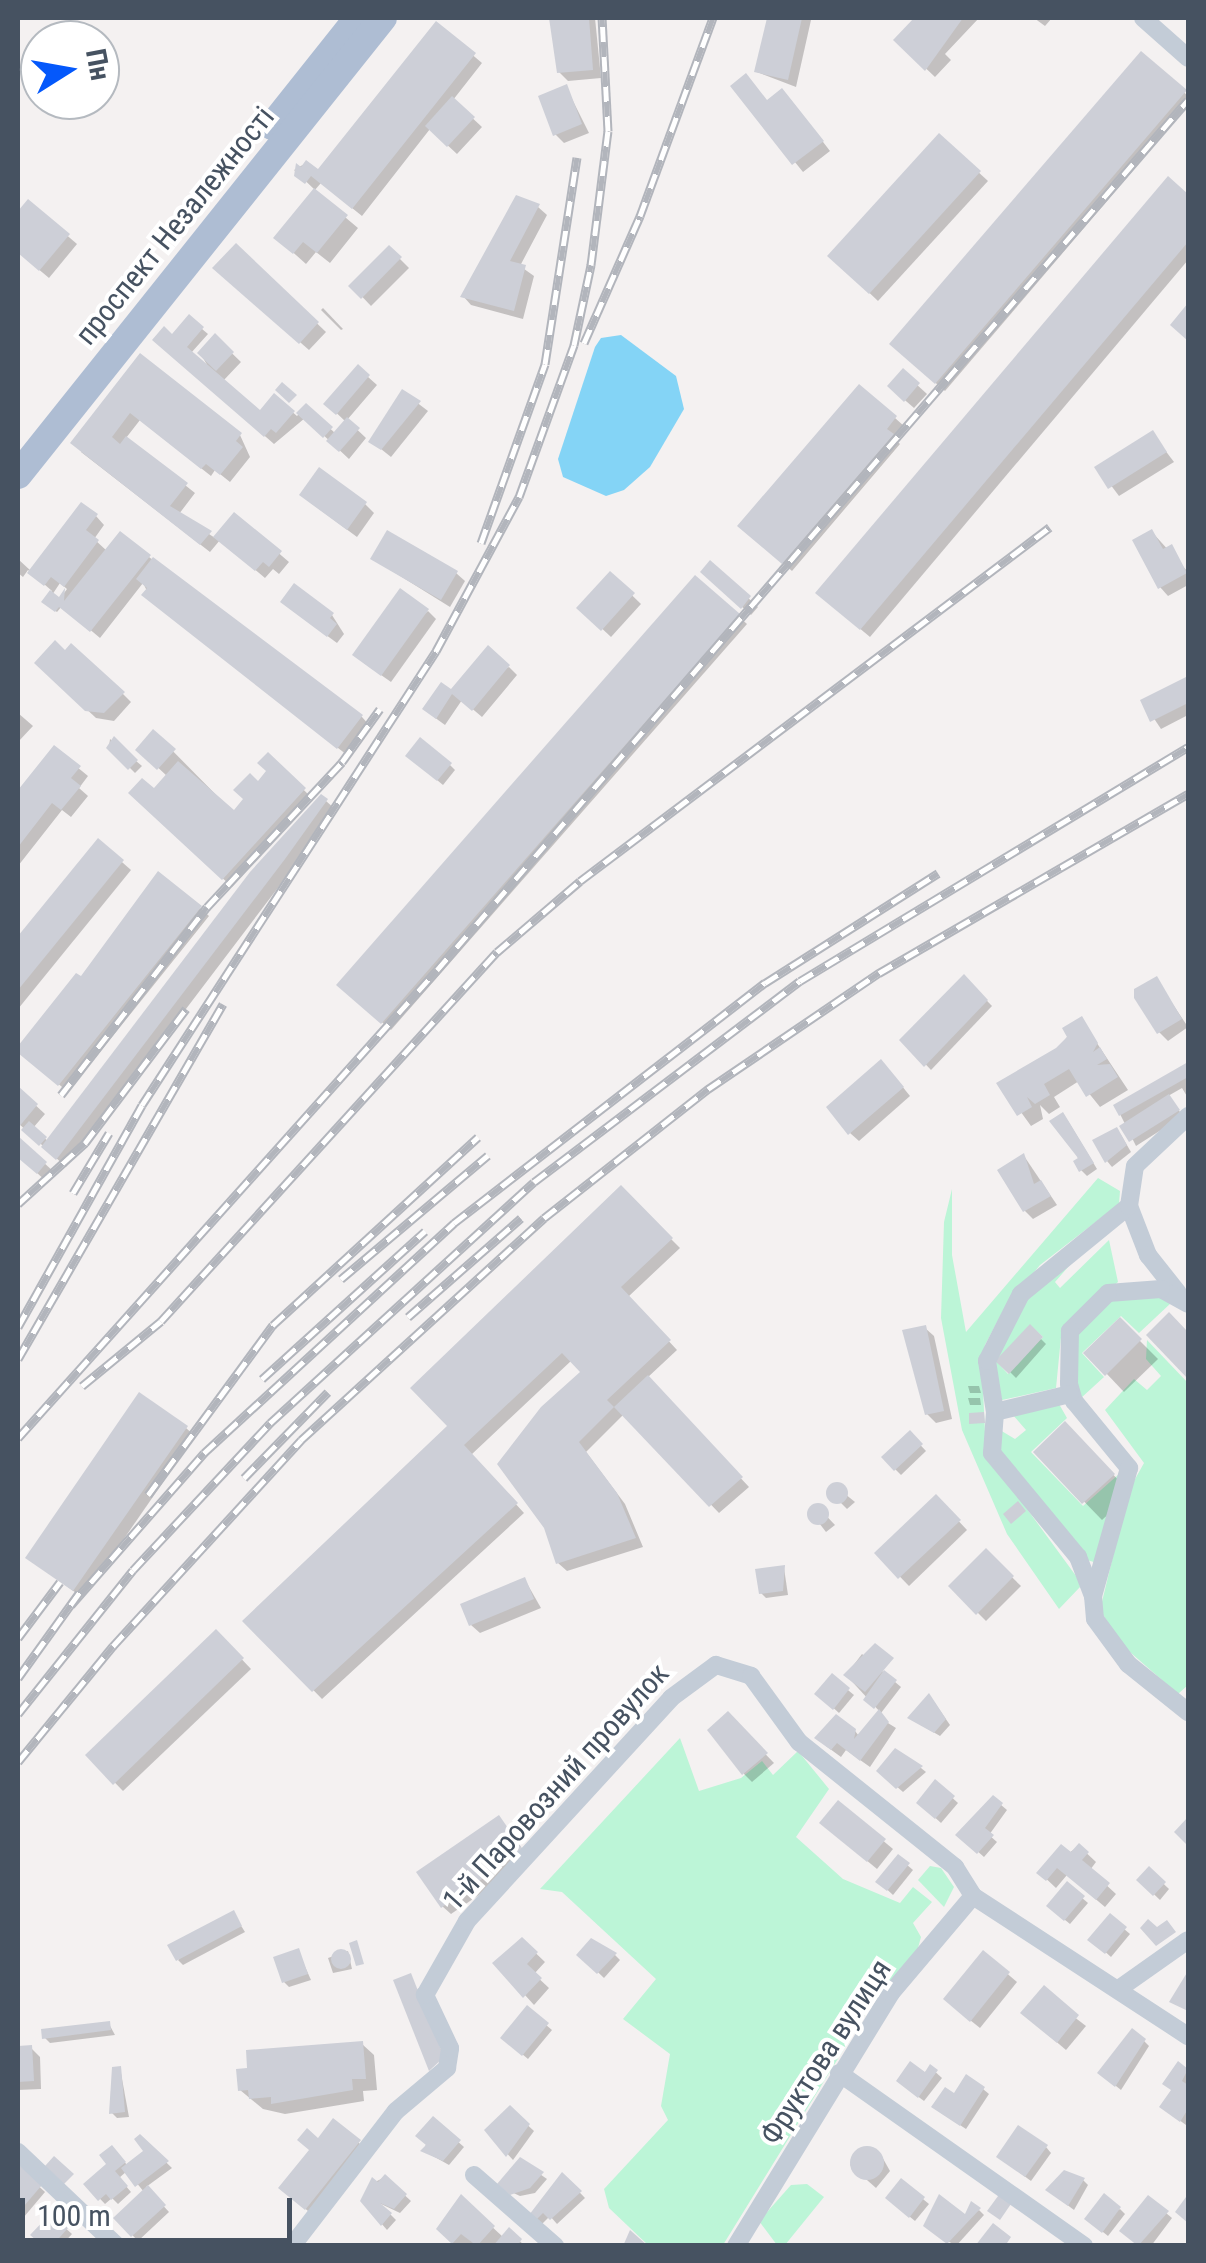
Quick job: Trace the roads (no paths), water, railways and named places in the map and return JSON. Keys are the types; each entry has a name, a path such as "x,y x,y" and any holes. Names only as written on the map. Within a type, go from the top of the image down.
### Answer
{"main road":[{"name":"проспект Незалежності","path":"18,446 358,18"},
{"name":"проспект Незалежності","path":"18,475 384,18"}],"street":[{"path":"1143,18 1188,58"},
{"path":"1183,1298 1148,1255 1129,1206 1135,1166 1188,1116"},
{"path":"1094,1596 1078,1557 1000,1469 990,1443 995,1412 987,1361 1004,1318 1042,1272 1129,1206"},
{"path":"1183,1298 1108,1293 1070,1330 1070,1394 1128,1468 1094,1596 1094,1619 1107,1642 1188,1712"},
{"path":"995,1412 1070,1394"},
{"name":"1-й Паровозний провулок","path":"292,2246 396,2112 447,2068 450,2048 425,1995 468,1920 671,1698 716,1665 751,1676 799,1742 955,1867 973,1896"},
{"path":"973,1896 1120,1988 1188,2036"},
{"name":"Фруктова вулиця","path":"736,2246 891,1993 973,1896"},
{"path":"1120,1988 1188,1940"},
{"path":"839,2073 1084,2246"},
{"path":"18,2152 117,2246"},
{"path":"474,2175 555,2246"}],"water":[{"path":"621,335 676,376 684,409 650,467 624,490 606,496 563,477 558,459 595,347 601,338"}],"railway":[{"path":"18,1327 142,1105 436,651 519,497 574,345 591,265 608,131 602,18"},
{"path":"584,343 640,216 713,18"},
{"path":"18,1438 437,970 1188,100"},
{"path":"481,543 545,364 577,157"},
{"path":"82,1386 161,1321 497,952 580,881 1050,527"},
{"path":"61,1095 207,907 342,762 380,709"},
{"path":"18,1714 133,1570 270,1423 534,1182 800,981 1188,747"},
{"path":"18,1762 113,1646 301,1440 544,1218 708,1089 879,973 1188,794"},
{"path":"71,1605 204,1453 454,1223 765,983 938,873"},
{"path":"18,1359 223,1004"},
{"path":"18,1204 85,1143 186,1009"},
{"path":"73,1193 109,1133"},
{"path":"148,1495 273,1325 478,1137"},
{"path":"341,1279 488,1155"},
{"path":"408,1317 521,1218"},
{"path":"262,1379 425,1231"},
{"path":"244,1478 328,1392"},
{"path":"18,1638 60,1582"},
{"path":"18,1678 79,1593"}]}
